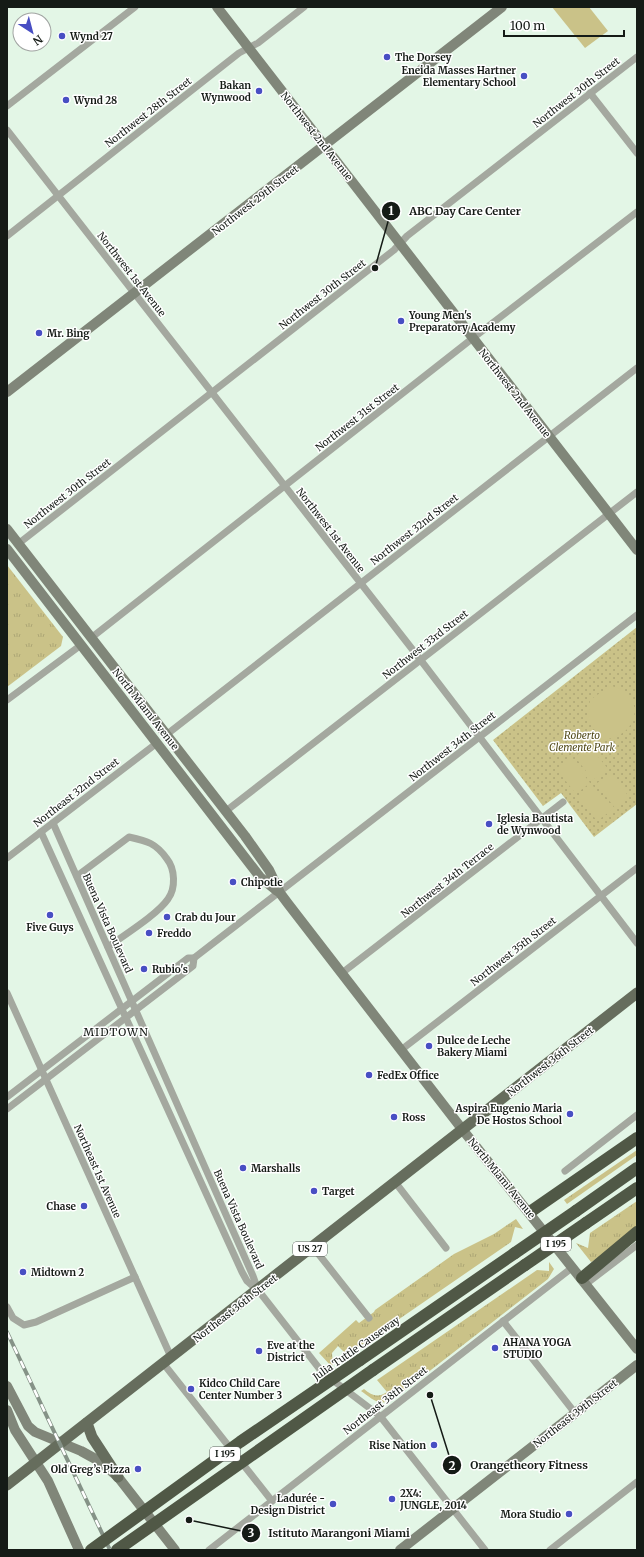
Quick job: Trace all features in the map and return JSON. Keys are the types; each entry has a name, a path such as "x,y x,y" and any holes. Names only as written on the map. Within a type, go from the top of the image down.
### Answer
{"highway":[{"path":"530,1212 637,1138"},
{"name":"Julia Tuttle Causeway","path":"92,1550 240,1442 637,1168"},
{"name":"I 195","path":"117,1550 373,1370 637,1188"},
{"path":"584,1281 637,1232"}],"main road":[{"name":"Northwest 29th Street","path":"7,392 134,292 324,147 502,7"},
{"name":"Northwest 2nd Avenue","path":"219,8 324,147 637,550"},
{"name":"North Miami Avenue","path":"7,529 245,836 269,870 280,893 342,974 462,1129 530,1212 637,1349"},
{"name":"North Miami Avenue","path":"7,549 260,877 280,893"},
{"path":"27,575 53,598 78,631 91,638"},
{"path":"81,645 95,653 134,704 154,720"},
{"path":"157,743 170,750 226,823 245,836"},
{"name":"Northwest 36th Street","path":"462,1129 637,993"},
{"name":"Northeast 36th Street","path":"7,1485 462,1129"},
{"name":"Northeast 39th Street","path":"400,1550 637,1365"},
{"path":"7,1386 28,1426 35,1432 90,1455 118,1477"},
{"path":"7,1410 16,1430 48,1481 79,1550"},
{"path":"87,1423 92,1437 118,1477 175,1550"}],"street":[{"path":"7,106 135,7"},
{"name":"Northwest 28th Street","path":"7,236 239,53 258,43 304,7"},
{"name":"Northwest 30th Street","path":"18,544 394,250 637,57"},
{"path":"590,93 637,153"},
{"name":"Northwest 1st Avenue","path":"7,130 421,661 600,896 637,942"},
{"name":"Northwest 31st Street","path":"91,638 285,487 472,338 637,212"},
{"name":"Northwest 32nd Street","path":"166,735 637,368"},
{"name":"Northwest 33rd Street","path":"226,811 637,492"},
{"name":"Northwest 34th Street","path":"194,958 280,893 637,615"},
{"path":"7,700 81,645"},
{"name":"Northeast 32nd Street","path":"7,858 157,743"},
{"name":"Northwest 34th Terrace","path":"342,974 563,802"},
{"name":"Buena Vista Boulevard","path":"53,823 258,1290"},
{"name":"Buena Vista Boulevard","path":"41,832 242,1272 247,1282 258,1290"},
{"path":"77,876 129,837 147,840 160,848 173,866 174,879 169,898 161,908 108,947"},
{"name":"Northwest 35th Street","path":"401,1050 637,868"},
{"path":"7,1098 188,958 194,958 193,966 7,1109"},
{"name":"Northeast 1st Avenue","path":"7,993 135,1277 167,1360 272,1501"},
{"path":"565,1171 637,1115"},
{"path":"395,1182 446,1248"},
{"path":"584,1281 637,1245"},
{"path":"313,1246 369,1318"},
{"name":"Northeast 38th Street","path":"209,1550 573,1267"},
{"path":"7,1307 13,1318 18,1323 24,1325 36,1322 135,1277"},
{"path":"258,1290 322,1372 380,1416 485,1550"},
{"path":"503,1321 575,1413"},
{"path":"550,1550 637,1482"}],"green space":[{"path":"552,7 589,7 608,31 585,48"},
{"path":"7,565 63,637 61,646 7,687"},
{"name":"Roberto Clemente Park","path":"637,627 637,804 594,837 561,793 543,806 493,740"},
{"path":"610,686 621,689 629,696 633,704 634,713 632,722 626,730 616,737 602,740 588,721 590,700"},
{"path":"589,745 608,769 593,780 575,757"},
{"path":"572,758 590,783 576,794 557,770"},
{"path":"611,772 629,797 615,808 596,784"},
{"path":"593,786 612,810 597,821 579,797"},
{"path":"637,1150 637,1155 567,1204 564,1200"},
{"path":"637,1201 637,1226 598,1259 591,1262 576,1243 588,1248 590,1233"},
{"path":"516,1219 523,1229 515,1227 511,1242 347,1355 338,1346 332,1353 333,1365 331,1366 319,1353 356,1320 359,1323 454,1254 494,1234"},
{"path":"549,1262 554,1269 548,1279 391,1401 378,1402 361,1391 364,1389 372,1395 378,1396 387,1392 377,1380 537,1270 549,1271"}],"railway":[{"path":"7,1332 110,1550"}],"place":[{"name":"Wynd 27","path":"62,36"},
{"name":"The Dorsey","path":"387,57"},
{"name":"Eneida Masses Hartner Elementary School","path":"524,76"},
{"name":"Bakan Wynwood","path":"259,91"},
{"name":"Wynd 28","path":"66,100"},
{"name":"ABC Day Care Center","path":"375,268"},
{"name":"Young Men's Preparatory Academy","path":"401,321"},
{"name":"Mr. Bing","path":"39,333"},
{"name":"Iglesia Bautista de Wynwood","path":"489,824"},
{"name":"Chipotle","path":"233,882"},
{"name":"Five Guys","path":"50,915"},
{"name":"Crab du Jour","path":"167,917"},
{"name":"Freddo","path":"149,933"},
{"name":"Rubio's","path":"144,969"},
{"name":"Dulce de Leche Bakery Miami","path":"429,1046"},
{"name":"FedEx Office","path":"369,1075"},
{"name":"Aspira Eugenio Maria De Hostos School","path":"570,1114"},
{"name":"Ross","path":"394,1117"},
{"name":"Marshalls","path":"243,1168"},
{"name":"Target","path":"314,1191"},
{"name":"Chase","path":"84,1206"},
{"name":"Midtown 2","path":"23,1272"},
{"name":"AHANA YOGA STUDIO","path":"495,1348"},
{"name":"Eve at the District","path":"259,1351"},
{"name":"Kidco Child Care Center Number 3","path":"191,1389"},
{"name":"Orangetheory Fitness","path":"430,1395"},
{"name":"Rise Nation","path":"434,1445"},
{"name":"Old Greg’s Pizza","path":"138,1469"},
{"name":"2X4: JUNGLE, 2014","path":"392,1499"},
{"name":"Ladurée - Design District","path":"333,1504"},
{"name":"Mora Studio","path":"569,1514"},
{"name":"Istituto Marangoni Miami","path":"189,1520"}],"district":[{"name":"MIDTOWN","path":"116,1032"}]}
